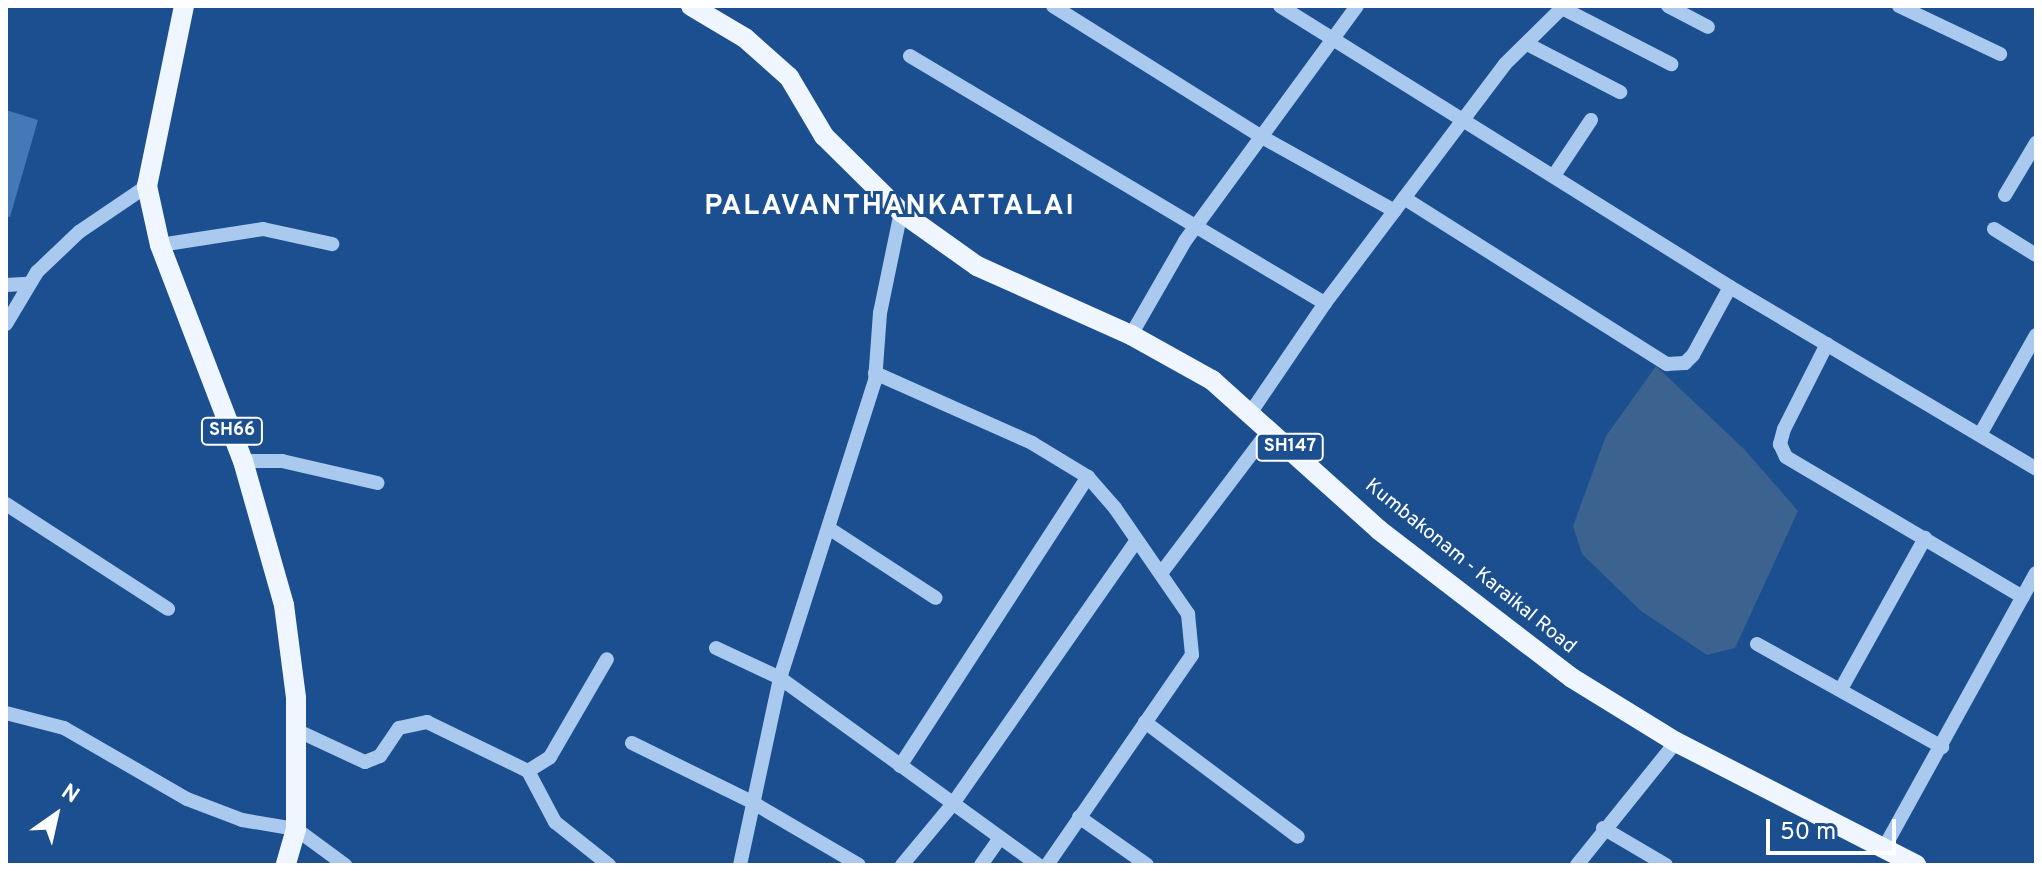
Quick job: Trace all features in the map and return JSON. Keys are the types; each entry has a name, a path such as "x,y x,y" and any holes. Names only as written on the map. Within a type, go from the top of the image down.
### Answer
{"main road":[{"name":"SH66","path":"184,6 147,186 160,245 243,461 284,605 296,730 296,829 286,865"},
{"name":"Kumbakonam - Karaikal Road","path":"691,6 745,38 789,77 824,136 901,212 977,266 1131,335 1212,380 1379,530 1572,678 1676,742 1916,865"}],"street":[{"path":"1053,6 1260,136 1395,211"},
{"path":"1280,6 1555,174 1730,287 1981,433 2036,469"},
{"path":"1131,335 1198,223 1357,6"},
{"path":"1668,6 1708,27"},
{"path":"1899,6 2000,54"},
{"path":"1251,412 1325,303 1505,64 1563,7 1671,64"},
{"path":"1527,44 1620,92"},
{"path":"910,56 1198,223 1325,303"},
{"path":"1555,174 1591,120"},
{"path":"2005,195 2036,143"},
{"path":"6,324 28,284 79,232 147,186"},
{"path":"1404,198 1667,364 1678,365 1693,355 1730,287"},
{"path":"740,865 750,801 780,678 830,529 875,373 880,313 901,212"},
{"path":"160,245 263,229 332,244"},
{"path":"1994,229 2036,255"},
{"path":"6,285 28,284"},
{"path":"1981,433 2036,335"},
{"path":"1827,344 1784,429 1780,444 1786,457 2023,597"},
{"path":"875,373 1019,436 1088,477 1162,572 1188,614 1192,655 1047,865"},
{"path":"1162,572 1270,429"},
{"path":"243,461 297,464 377,483"},
{"path":"900,766 1088,477"},
{"path":"6,504 168,609"},
{"path":"830,529 936,598"},
{"path":"1841,689 1925,538"},
{"path":"902,865 952,805 1136,541"},
{"path":"1884,848 2036,573"},
{"path":"1757,644 1942,747"},
{"path":"716,648 780,678 1038,865"},
{"path":"528,771 550,757 607,659"},
{"path":"6,713 64,728 187,799 242,820 296,829 345,865"},
{"path":"296,730 365,762 380,756 399,728 427,722 528,771 555,822 609,865"},
{"path":"1145,722 1298,837"},
{"path":"1577,865 1603,828 1676,742"},
{"path":"632,743 750,801 859,865"},
{"path":"1079,817 1147,865"},
{"path":"1603,828 1666,865"},
{"path":"981,865 999,839"}],"water":[{"path":"1656,366 1744,449 1798,511 1735,648 1707,655 1641,611 1582,554 1573,526 1606,436"}],"building":[{"path":"6,110 38,120 10,217 6,216"}],"district":[{"name":"PALAVANTHANKATTALAI","path":"890,207"}]}
